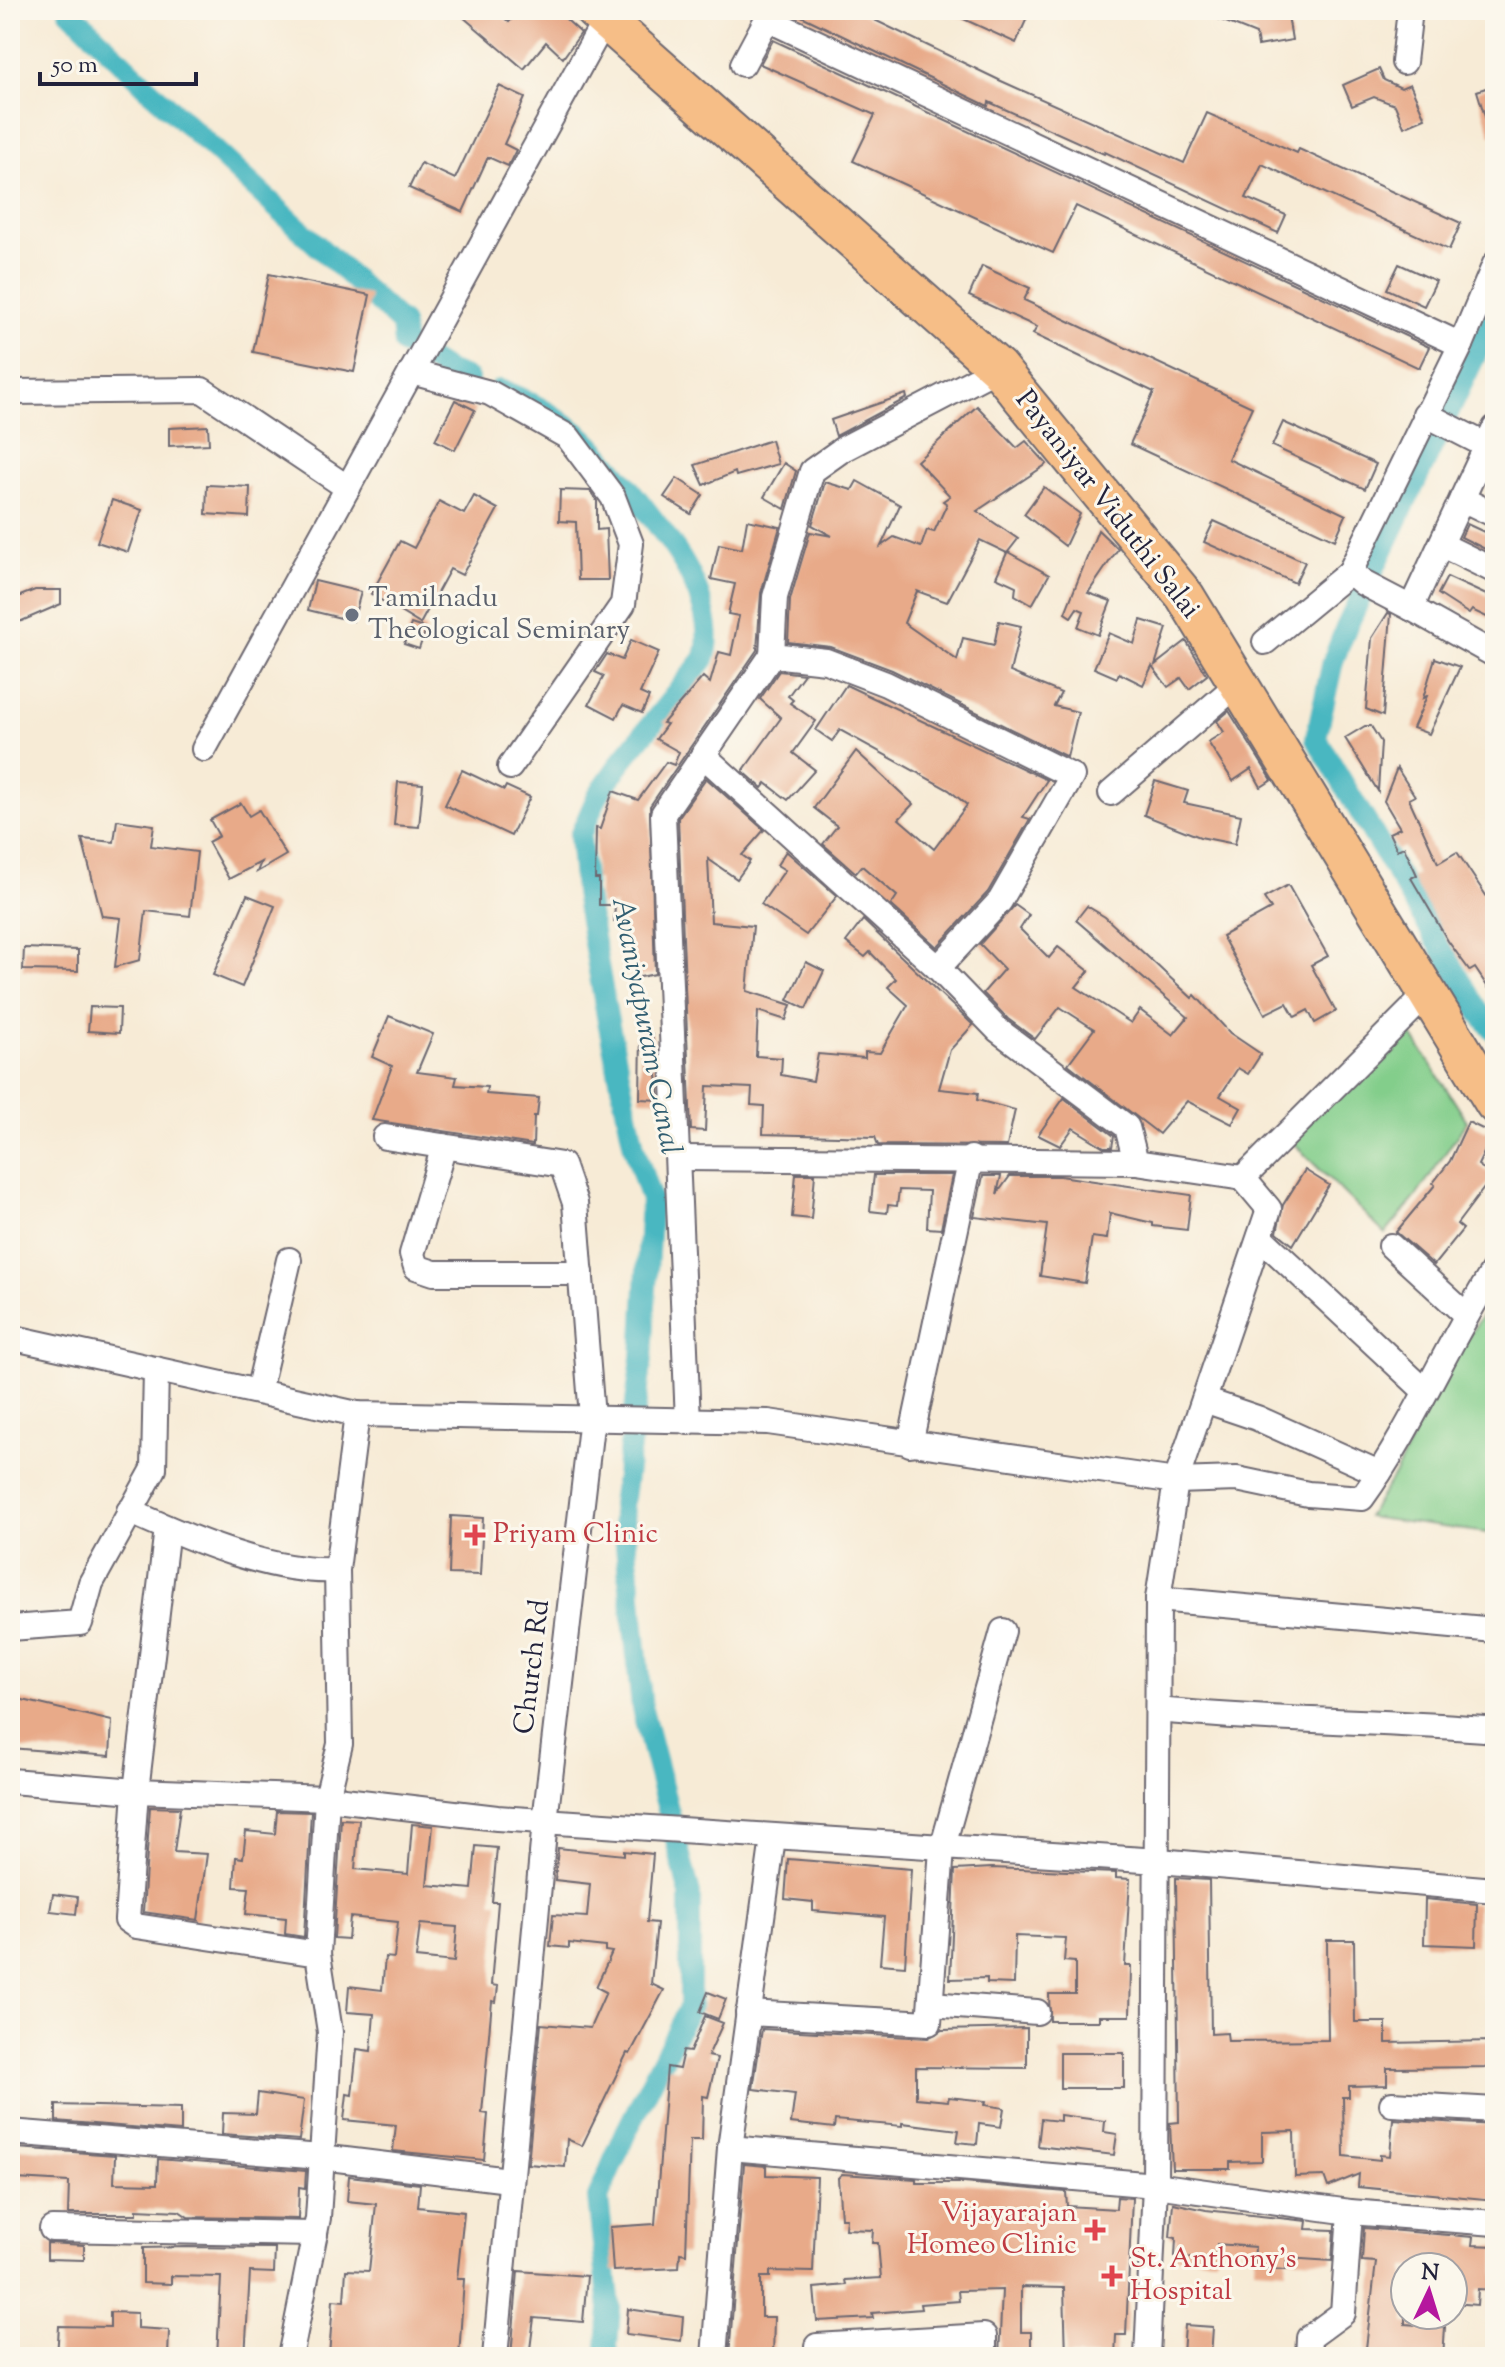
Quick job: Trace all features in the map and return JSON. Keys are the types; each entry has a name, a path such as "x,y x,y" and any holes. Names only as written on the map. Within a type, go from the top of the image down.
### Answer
{"main road":[{"name":"Payaniyar Viduthi Salai","path":"600,15 998,368 1185,596 1495,1104"}],"street":[{"path":"1404,62 1410,10"},
{"path":"204,749 431,335 600,15"},
{"path":"743,64 767,19 1461,345"},
{"path":"1265,642 1356,578 1432,417 1495,264"},
{"path":"688,1422 680,1158 674,1114 663,814 772,655 775,597 812,471 843,449 998,368"},
{"path":"411,372 490,393 568,437 613,497 631,544 623,604 510,767"},
{"path":"10,392 202,390 348,488"},
{"path":"1403,605 1442,545 1488,441 1432,417"},
{"path":"1462,499 1495,515"},
{"path":"1442,545 1495,571"},
{"path":"1356,578 1495,655"},
{"path":"772,655 826,661 886,684 1072,776 1000,901 938,968"},
{"path":"1111,793 1239,683"},
{"path":"704,756 938,968 998,1030 1127,1127 1136,1162"},
{"path":"1243,1178 1428,993"},
{"name":"Church Rd","path":"385,1137 562,1165 575,1203 592,1417 545,1821 509,2180 495,2357"},
{"path":"444,1146 412,1254 416,1267 434,1273 581,1273"},
{"path":"680,1158 971,1158 1136,1162 1243,1178 1269,1209 1176,1481 1158,1599 1155,2185 1147,2357"},
{"path":"910,1444 971,1158"},
{"path":"1260,1237 1425,1391"},
{"path":"1391,1246 1466,1315"},
{"path":"258,1392 289,1260"},
{"path":"10,1337 357,1414 768,1422 1176,1481 1237,1479 1308,1494 1362,1498 1396,1450 1466,1315 1495,1268"},
{"path":"10,1628 80,1623 91,1583 154,1469 156,1369"},
{"path":"1204,1400 1257,1418 1379,1473"},
{"path":"290,2357 315,2234 330,2032 318,1954 327,1798 340,1744 337,1570 357,1414"},
{"path":"129,1511 167,1528 307,1572 337,1570"},
{"path":"167,1528 136,1791 127,1920 136,1926 318,1954"},
{"path":"1158,1599 1495,1630"},
{"path":"748,2013 929,2023 942,1849 1003,1631"},
{"path":"1159,1710 1249,1720 1331,1719 1495,1730"},
{"path":"10,1781 136,1791 327,1798 545,1821 1159,1861 1495,1890"},
{"path":"714,2357 730,2148 773,1838"},
{"path":"931,2004 1037,2012"},
{"path":"1392,2104 1495,2110"},
{"path":"10,2132 321,2157 509,2180"},
{"path":"730,2148 1155,2185 1350,2212 1495,2223"},
{"path":"1308,2357 1309,2338 1343,2313 1350,2212"},
{"path":"52,2229 315,2234"},
{"path":"817,2346 984,2336 984,2357"}],"green space":[{"path":"1405,1024 1467,1121 1415,1198 1385,1234 1291,1141"},
{"path":"1495,1296 1495,1534 1367,1517 1396,1472 1445,1372"}],"building":[{"path":"455,10 495,10 509,22 520,10 556,10 581,33 563,58 546,42 524,69"},
{"path":"789,10 854,10 999,80 1184,163 1207,113 1297,153 1299,149 1461,223 1449,250 1262,164 1246,198 1286,215 1278,233 1105,152 989,102 988,106"},
{"path":"944,10 1010,10 1027,18 1016,43"},
{"path":"1196,10 1256,10 1275,17 1288,15 1292,40 1258,46 1256,34"},
{"path":"773,40 1429,347 1419,368 1076,206 1053,253 853,161 875,115 760,64"},
{"path":"1379,69 1384,80 1401,88 1410,84 1425,118 1404,127 1395,105 1374,97 1352,106 1343,85"},
{"path":"1495,85 1495,136 1491,136 1477,91"},
{"path":"499,86 525,98 504,144 516,150 508,166 488,157 463,212 409,188 421,163 455,179"},
{"path":"1399,264 1436,281 1424,306 1387,289"},
{"path":"982,266 1030,288 1024,300 1252,407 1228,459 1346,515 1335,540 1130,444 1154,392 1033,334 1037,327 969,296"},
{"path":"269,274 370,295 354,372 253,352"},
{"path":"906,394 907,398 836,436 831,420"},
{"path":"455,400 475,410 455,450 435,440"},
{"path":"977,406 1017,448 1026,441 1047,464 977,511 1018,539 1008,552 1049,575 1032,605 1015,595 1016,586 996,577 1007,553 980,540 947,602 917,591 904,623 957,660 963,638 994,645 999,621 1021,626 1010,672 1061,693 1054,706 1078,712 1067,757 892,670 831,647 788,642 790,600 810,532 832,536 812,525 825,482 852,490 857,481 900,505 881,546 894,537 921,547 927,530 934,532 947,504 943,501 950,496 917,461"},
{"path":"1283,422 1376,464 1365,489 1272,446"},
{"path":"208,426 209,444 169,446 169,428"},
{"path":"771,440 778,464 736,476 735,472 704,485 695,465"},
{"path":"784,463 796,471 785,509 764,497"},
{"path":"677,478 703,495 691,514 664,497"},
{"path":"207,485 250,487 249,517 206,514"},
{"path":"1044,487 1080,514 1065,546 1024,514"},
{"path":"560,490 590,491 597,501 597,530 606,529 608,580 578,580 576,522 559,521"},
{"path":"474,496 498,509 462,575 450,569 420,624 371,594 400,541 414,548 439,501 464,514"},
{"path":"112,500 142,510 128,552 97,542"},
{"path":"747,520 780,527 761,593 757,650 650,806 655,974 635,978 623,922 614,922 615,905 599,905 599,879 595,879 596,828 600,829 613,791 638,800 666,762 674,765 679,752 656,739 667,724 663,723 703,677 710,683 719,652 731,655 739,616 728,614 735,584 711,579 719,544 742,549"},
{"path":"1214,521 1305,562 1295,583 1204,542"},
{"path":"1467,524 1495,537 1495,554 1461,537"},
{"path":"1098,530 1118,549 1088,593 1111,601 1098,635 1078,627 1084,611 1077,608 1071,617 1065,613"},
{"path":"1447,577 1495,599 1495,621 1472,610 1469,614 1438,594"},
{"path":"315,581 361,592 353,621 308,610"},
{"path":"35,590 61,590 61,604 10,626 10,600"},
{"path":"1388,613 1391,614 1383,716 1366,709 1372,638"},
{"path":"1141,620 1167,628 1155,665 1186,641 1207,675 1189,689 1181,678 1168,687 1152,666 1143,685 1119,673 1117,678 1094,668 1109,633 1134,644"},
{"path":"411,624 426,629 419,649 404,644"},
{"path":"631,640 659,652 640,693 649,697 642,713 623,705 616,718 589,704 604,676 595,672 607,654 622,660"},
{"path":"1435,658 1460,667 1429,734 1413,728 1427,696 1423,698"},
{"path":"779,671 804,674 788,696 793,700 790,703 816,721 793,753 815,770 788,800 766,783 762,788 743,771 781,718 760,699"},
{"path":"846,685 1047,780 1023,817 1030,819 988,892 937,947 891,905 897,896 862,866 856,873 823,844 837,826 814,808 856,751 913,804 899,819 934,849 967,805 949,790 840,730 832,741 816,730"},
{"path":"1229,711 1272,780 1261,787 1251,769 1233,781 1208,742 1224,732 1217,721"},
{"path":"1365,726 1371,726 1381,742 1378,791 1345,738"},
{"path":"1397,768 1415,796 1409,799 1438,863 1457,852 1495,909 1495,998 1475,968 1470,971 1448,941 1411,878 1417,875 1404,847 1397,850 1389,833 1400,828 1384,801"},
{"path":"462,770 504,790 506,786 530,797 511,836 445,805"},
{"path":"706,778 764,830 742,855 750,861 737,879 708,859 711,922 753,926 747,991 791,1005 786,1020 758,1011 756,1056 782,1058 781,1075 813,1081 818,1054 865,1058 865,1052 880,1053 908,1005 888,987 896,979 870,952 865,957 846,942 863,920 973,1025 950,1050 939,1089 978,1093 977,1100 1015,1110 1007,1146 878,1145 875,1137 763,1134 764,1106 751,1105 752,1088 707,1086 705,1131 691,1130 678,818"},
{"path":"1155,781 1188,791 1184,803 1241,815 1235,844 1200,837 1144,815"},
{"path":"398,782 423,784 419,827 394,825"},
{"path":"241,803 249,816 259,810 286,855 257,872 261,862 229,879 208,842 219,836 210,820"},
{"path":"117,820 154,825 151,846 197,852 190,916 146,911 140,960 115,967 121,918 102,916 82,839 114,842"},
{"path":"786,851 837,896 806,935 761,904 785,870 777,865"},
{"path":"1288,885 1328,956 1311,965 1336,1011 1315,1023 1308,1010 1295,1017 1287,1003 1265,1014 1222,936 1271,909 1264,898"},
{"path":"247,895 275,906 242,987 213,975"},
{"path":"1015,905 1029,915 1020,929 1049,958 1058,947 1089,971 1076,987 1131,1023 1140,1010 1173,1035 1188,1017 1076,920 1087,906 1105,917 1192,998 1195,995 1230,1033 1261,1054 1248,1074 1238,1068 1220,1096 1241,1108 1232,1124 1187,1101 1159,1134 1068,1064 1094,1029 1060,1007 1035,1039 1008,1019 983,993 1004,969 980,944"},
{"path":"24,948 78,950 78,971 23,970"},
{"path":"806,962 824,971 806,1009 788,1000"},
{"path":"90,1007 120,1008 119,1033 88,1031"},
{"path":"389,1016 433,1034 417,1072 457,1077 455,1085 487,1087 486,1094 539,1098 537,1116 534,1116 533,1145 372,1120 392,1066 372,1057"},
{"path":"641,1034 652,1034 660,1100 640,1099"},
{"path":"1064,1098 1114,1136 1112,1147 1104,1147 1073,1128 1060,1146 1038,1135"},
{"path":"1468,1122 1493,1134 1478,1165 1493,1176 1457,1224 1463,1229 1434,1265 1396,1232 1435,1185 1433,1183 1450,1161"},
{"path":"1305,1170 1329,1185 1293,1245 1277,1232 1283,1205"},
{"path":"796,1174 815,1174 811,1219 792,1217"},
{"path":"874,1175 952,1175 941,1229 927,1228 929,1191 899,1190 897,1206 888,1205 887,1213 870,1211"},
{"path":"983,1176 1001,1176 997,1194 1010,1176 1060,1176 1191,1195 1187,1230 1153,1226 1153,1223 1110,1213 1107,1239 1092,1237 1085,1283 1040,1276 1047,1225 974,1217"},
{"path":"451,1516 483,1518 480,1575 449,1574"},
{"path":"10,1697 112,1721 110,1756 10,1748"},
{"path":"150,1807 180,1808 174,1852 207,1854 198,1920 143,1912"},
{"path":"277,1811 311,1812 304,1937 285,1934 286,1918 246,1914 249,1888 234,1887 236,1857 243,1858 246,1831 275,1834"},
{"path":"341,1819 359,1820 355,1869 408,1874 412,1824 433,1826 427,1885 472,1889 476,1846 497,1848 492,1902 498,1902 491,1985 498,1986 496,2002 492,2001 482,2113 488,2114 484,2160 393,2151 396,2125 344,2120 347,2094 352,2095 357,2049 371,2051 374,2014 347,2012 349,1986 382,1990 385,1957 394,1958 398,1922 350,1917 348,1939 334,1938","holes":["420,1924 457,1927 454,1962 416,1958"]},
{"path":"558,1848 624,1855 624,1851 653,1854 647,1922 657,1923 651,1984 664,1990 630,2054 627,2053 582,2146 567,2139 565,2167 528,2164 541,2024 590,2028 606,1992 596,1987 612,1952 605,1951 605,1947 569,1943 569,1948 550,1946 553,1915 587,1917 590,1884 555,1880"},
{"path":"788,1859 911,1869 905,1966 880,1964 884,1917 813,1911 813,1902 785,1899"},
{"path":"992,1868 1116,1873 1116,1878 1130,1879 1125,1966 1131,1966 1130,2016 1099,2016 1099,2021 1050,2021 1049,1994 1075,1994 1075,1962 1064,1961 1066,1938 1015,1936 1014,1984 987,1983 987,1978 950,1979 955,1870"},
{"path":"1176,1878 1209,1880 1211,2034 1227,2033 1228,2041 1328,2040 1327,1940 1354,1940 1355,2022 1386,2022 1386,2043 1495,2041 1495,2067 1387,2068 1387,2085 1349,2086 1349,2097 1343,2097 1344,2156 1380,2160 1380,2155 1390,2156 1393,2119 1495,2125 1495,2200 1358,2187 1359,2174 1328,2187 1324,2176 1295,2177 1294,2131 1262,2132 1262,2161 1230,2162 1230,2169 1172,2169 1170,2123 1179,2122"},
{"path":"53,1894 78,1897 76,1914 50,1911"},
{"path":"1425,1899 1477,1904 1476,1946 1424,1944"},
{"path":"708,1992 726,1999 718,2019 700,2012"},
{"path":"705,2016 723,2023 708,2056 717,2058 708,2097 703,2096 702,2140 690,2140 686,2254 680,2253 679,2268 613,2271 610,2227 655,2224 667,2067 679,2069 683,2051 690,2052"},
{"path":"1027,2028 1027,2068 916,2067 916,2098 948,2101 949,2097 986,2101 985,2105 1004,2108 1001,2127 979,2124 977,2144 957,2142 959,2130 902,2123 902,2126 835,2120 834,2128 791,2123 795,2094 753,2089 762,2029 928,2038 942,2030"},
{"path":"1060,2053 1124,2053 1124,2088 1060,2088"},
{"path":"258,2093 304,2100 299,2140 222,2134 223,2113 256,2114"},
{"path":"56,2105 181,2108 181,2131 56,2121"},
{"path":"1060,2115 1105,2121 1104,2132 1117,2134 1114,2155 1038,2146 1041,2119 1060,2121"},
{"path":"17,2148 115,2155 114,2183 157,2184 158,2159 306,2171 305,2188 299,2187 298,2219 188,2217 179,2211 137,2209 137,2214 68,2214 69,2182 16,2179"},
{"path":"744,2164 766,2166 766,2175 817,2177 813,2272 770,2271 770,2277 761,2277 761,2317 774,2317 773,2357 729,2357"},
{"path":"842,2174 916,2179 916,2183 963,2183 1066,2192 1067,2206 1116,2209 1117,2197 1132,2198 1126,2335 1116,2335 1115,2357 1066,2356 1064,2288 1021,2287 1021,2332 1031,2332 1031,2357 999,2357 1002,2290 958,2291 959,2301 920,2304 921,2309 872,2313 873,2318 817,2321 814,2288 846,2285 845,2280 881,2278 878,2243 872,2243 873,2230 845,2229 846,2218 841,2218 838,2178"},
{"path":"349,2176 420,2184 418,2207 464,2212 457,2279 464,2279 459,2357 329,2357 333,2300 344,2301 346,2270 369,2271 376,2204 347,2201"},
{"path":"1173,2203 1206,2210 1307,2221 1306,2229 1334,2230 1332,2261 1287,2258 1286,2270 1254,2268 1255,2247 1217,2244 1216,2259 1175,2257 1176,2238 1170,2237"},
{"path":"1364,2228 1473,2237 1472,2245 1495,2246 1495,2290 1478,2289 1477,2305 1469,2304 1469,2251 1389,2251 1389,2331 1445,2331 1443,2357 1365,2357 1376,2262 1362,2261"},
{"path":"47,2243 84,2245 84,2260 47,2259"},
{"path":"143,2248 275,2248 274,2273 250,2272 245,2357 217,2357 221,2277 171,2276 171,2284 143,2283"},
{"path":"518,2271 587,2276 583,2322 534,2318 529,2357 511,2357"},
{"path":"628,2309 683,2317 681,2341 626,2334"},
{"path":"110,2312 137,2313 137,2328 169,2330 168,2357 57,2357 59,2326 110,2327"},
{"path":"1185,2325 1213,2327 1211,2357 1183,2355"}],"waterway":[{"name":"Avaniyapuram Canal","path":"69,10 151,91 402,324 404,344 447,371 468,379"},
{"path":"1495,314 1346,628 1333,661 1316,738 1480,1013 1495,1031"},
{"name":"Avaniyapuram Canal","path":"500,390 532,404 571,428 622,480 688,571 701,603 708,638 704,659 621,762 598,795 580,836 585,892 607,1016 634,1147 651,1200 642,1358 622,1505 642,1709 690,1894 690,2006 626,2132 598,2198 610,2309 606,2357"}],"place":[{"name":"Tamilnadu Theological Seminary","path":"352,615"},
{"name":"Priyam Clinic","path":"475,1535"},
{"name":"Vijayarajan Homeo Clinic","path":"1095,2230"},
{"name":"St. Anthony's Hospital","path":"1112,2276"}]}
